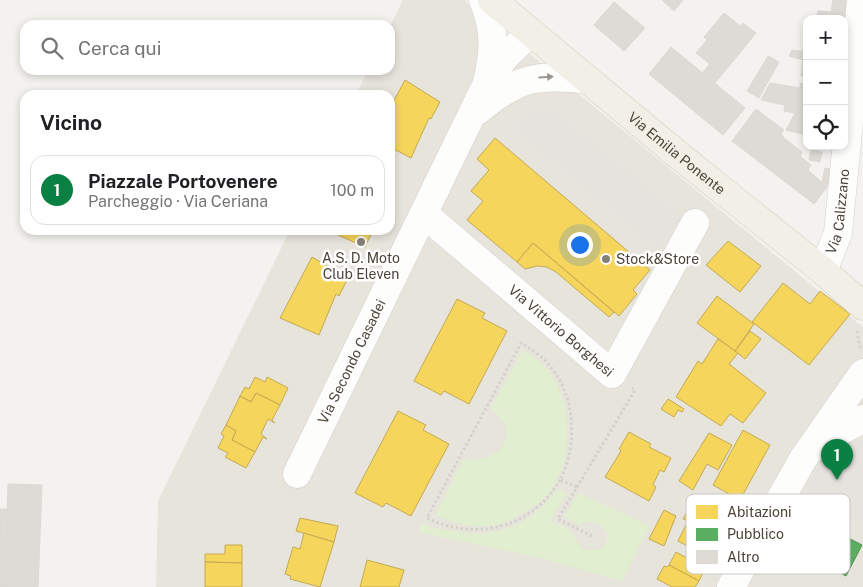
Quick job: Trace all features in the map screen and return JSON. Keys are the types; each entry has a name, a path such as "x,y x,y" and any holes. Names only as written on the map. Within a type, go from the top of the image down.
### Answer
{"main road":[{"name":"Via Emilia Ponente","path":"492,0 823,271 863,306"}],"street":[{"path":"483,0 491,18 494,41 493,88"},
{"name":"Via Calizzano","path":"823,271 838,233 862,0"},
{"name":"Via Secondo Casadei","path":"297,474 473,114 493,88 518,70 534,35"},
{"name":"Via Secondo Casadei","path":"493,88 541,76 588,80"},
{"name":"Via Vittorio Borghesi","path":"424,214 612,374 694,223"},
{"path":"783,494 803,459 863,373"},
{"path":"803,459 836,433 863,419"},
{"path":"731,587 738,574"}],"path":[{"path":"521,343 549,365 561,384 569,406 572,428 569,456 560,480 544,502 523,517 500,528 474,530 451,528 427,518 521,343"},
{"path":"592,536 558,519 635,390 612,374"},
{"path":"560,480 577,487"}],"shaded area":[{"path":"403,0 464,0 863,327 863,587 156,587 158,501 288,235 395,235 395,90 358,90 366,75 395,75 395,20 393,20"},
{"path":"553,113 682,219 662,248 520,130 528,115"},
{"path":"863,440 863,522 850,516 850,494 804,494 820,466"}],"green space":[{"path":"523,350 539,361 556,382 566,416 565,454 561,472 553,488 539,503 499,524 467,525 436,515 463,460 481,459 496,453 505,441 504,423 491,408"},
{"path":"557,489 567,493 550,521 569,529 583,550 599,550 606,543 608,533 596,523 588,522 580,525 564,516 579,493 650,526 622,581 538,557 418,532 420,524 460,532 496,532 528,519 543,506"}],"building: Abitazioni":[{"path":"405,80 440,102 431,119 429,118 411,158 395,150 395,99"},
{"path":"495,138 650,270 633,290 637,294 619,316 533,243 517,262 467,220 483,201 471,191 489,170 477,159"},
{"path":"338,235 371,235 365,247"},
{"path":"728,241 761,266 740,292 706,265"},
{"path":"533,243 614,312 609,317 556,272 547,267 537,266 525,269 517,262"},
{"path":"312,257 348,278 339,296 336,294 319,335 280,318"},
{"path":"783,283 810,304 820,291 850,314 809,365 752,322"},
{"path":"717,296 754,324 735,351 697,323"},
{"path":"457,299 485,313 482,318 507,331 469,404 444,391 441,395 414,381"},
{"path":"750,331 761,339 745,359 735,351"},
{"path":"718,339 738,353 729,364 766,393 743,423 730,414 721,426 676,397 698,361 702,364"},
{"path":"255,377 265,382 267,377 288,388 280,405 256,393 251,402 240,396 245,387 249,389"},
{"path":"256,393 280,405 272,420 275,423 268,419 261,434 267,439 263,437 255,452 232,440 236,431 226,425 240,396 251,402"},
{"path":"668,399 684,409 682,412 678,410 674,417 661,409"},
{"path":"398,411 426,425 423,430 449,444 411,516 386,503 383,507 355,493"},
{"path":"226,425 236,431 232,440 255,452 246,468 225,457 228,453 218,448 224,436 221,434"},
{"path":"743,430 770,445 743,494 729,494 713,485"},
{"path":"629,432 651,444 649,447 671,458 664,472 660,470 653,485 656,487 649,501 605,477 621,451 619,449"},
{"path":"709,433 732,445 718,470 707,464 693,490 679,481"},
{"path":"664,510 676,516 664,546 649,539"},
{"path":"300,518 338,526 334,542 296,531"},
{"path":"686,525 686,545 678,541"},
{"path":"304,533 334,542 320,587 290,579 291,576 285,574 293,547 300,549"},
{"path":"225,545 242,545 242,563 205,562 205,554 225,554"},
{"path":"676,552 686,558 686,574 702,574 699,581 669,565"},
{"path":"367,560 404,570 399,587 360,587"},
{"path":"205,562 242,563 242,587 205,587"},
{"path":"669,565 699,581 695,587 672,587 657,579 664,566 667,567"}],"building: Pubblico":[{"path":"850,539 862,545 850,568"}],"building: Altro":[{"path":"662,0 683,0 674,11"},
{"path":"833,0 852,0 848,26 848,15 818,15 818,11 831,12"},
{"path":"614,2 645,28 624,51 594,25"},
{"path":"724,13 740,26 743,23 756,33 715,83 702,73 710,64 696,53 707,40 704,37"},
{"path":"671,47 745,108 723,135 649,74"},
{"path":"792,50 803,51 803,60 789,56"},
{"path":"768,56 779,62 759,98 747,91"},
{"path":"803,60 803,76 801,76"},
{"path":"770,83 800,88 800,83 803,84 803,134 786,130 795,113 784,111 785,105 761,100"},
{"path":"756,109 784,130 781,134 784,138 802,152 800,156 811,165 808,170 827,187 814,204 732,141"},
{"path":"811,150 822,152 820,162 809,160"},
{"path":"825,168 836,170 832,188 822,182"},
{"path":"8,484 42,485 38,587 5,587"},
{"path":"0,509 8,509 5,587 0,587"}],"place":[{"name":"A.S. D. Moto Club Eleven","path":"361,242"},
{"name":"Stock&Store","path":"606,259"},
{"name":"Piazzale Portovenere","path":"837,480"}]}
